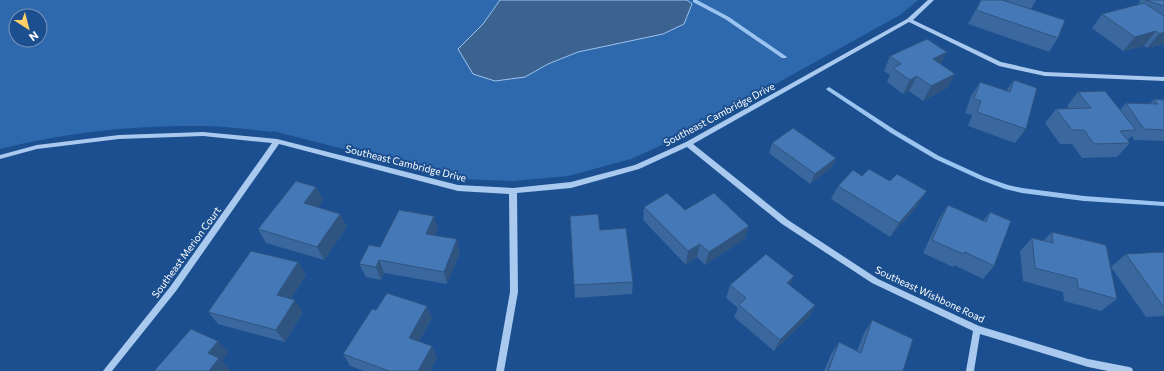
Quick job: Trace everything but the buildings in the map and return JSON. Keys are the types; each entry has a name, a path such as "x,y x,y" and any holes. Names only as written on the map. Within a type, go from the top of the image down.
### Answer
{"street":[{"name":"Southeast Cambridge Drive","path":"0,157 37,147 119,137 203,134 277,141 458,188 513,191 571,185 637,167 688,144 909,20 932,0"},
{"path":"909,20 1000,64 1045,74 1164,79"},
{"name":"Southeast Merion Court","path":"107,371 173,289 277,141"},
{"name":"Southeast Wishbone Road","path":"688,144 785,222 875,281 977,329 1088,364 1129,371"},
{"path":"500,371 514,292 513,191"},
{"path":"970,371 977,329"}],"shaded area":[{"path":"0,0 500,0 483,24 459,49 525,77 548,64 578,52 663,34 684,24 692,5 687,0 918,0 900,15 680,137 631,159 568,176 513,181 461,179 273,131 230,127 179,126 128,128 76,134 0,149"},
{"path":"500,0 687,0 692,4 684,24 663,34 578,52 548,64 525,77 495,81 473,74 458,49 483,24"}],"waterway":[{"path":"695,1 727,18 784,57"},
{"path":"829,89 871,118 915,145 960,168 1007,187 1084,199 1164,204"}]}
